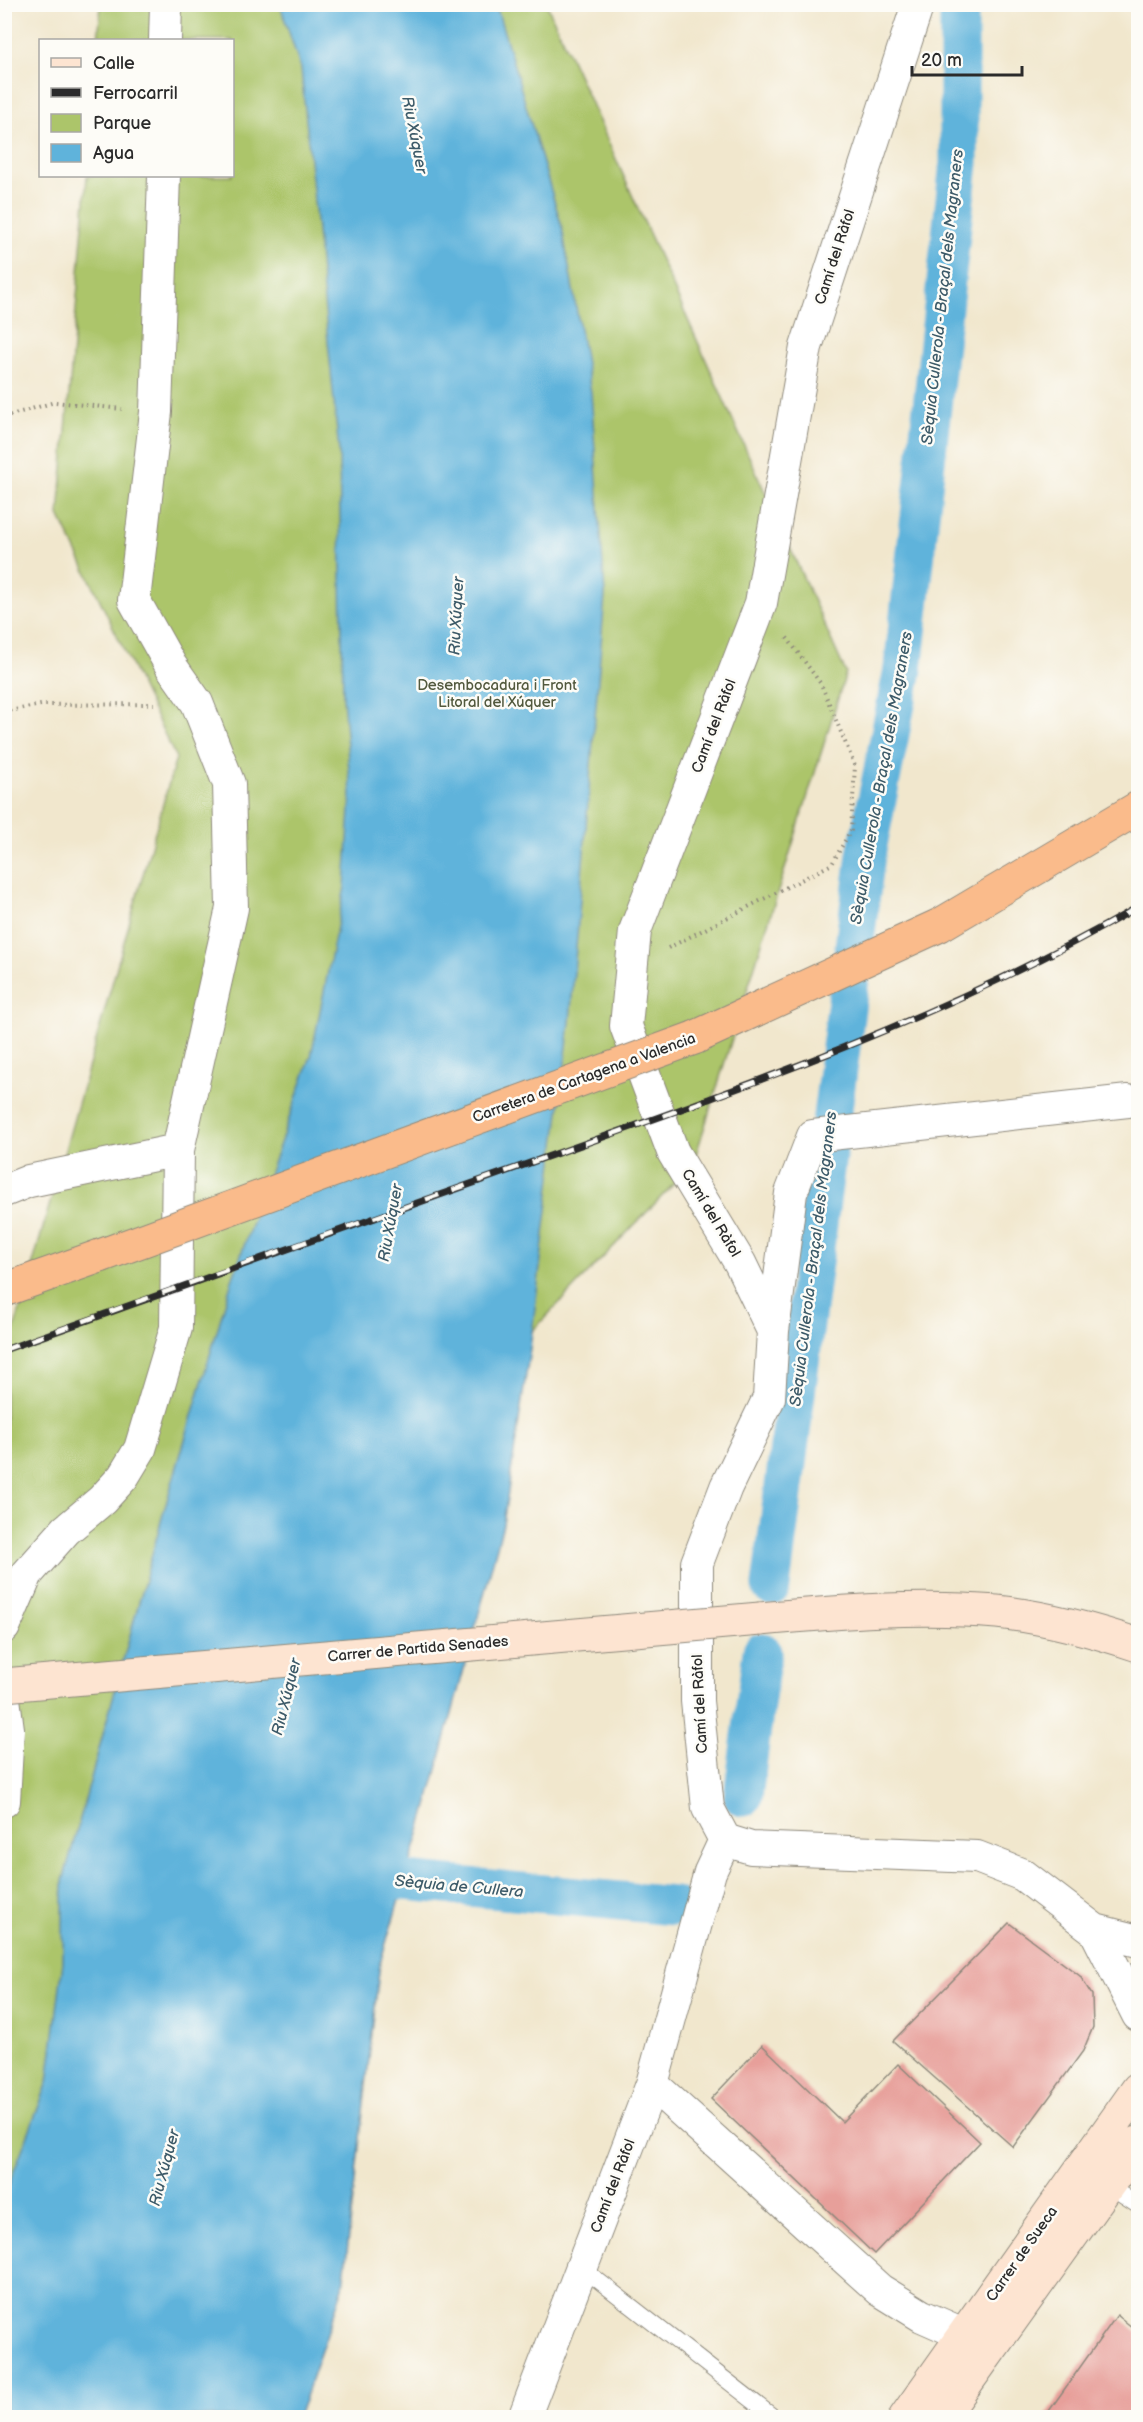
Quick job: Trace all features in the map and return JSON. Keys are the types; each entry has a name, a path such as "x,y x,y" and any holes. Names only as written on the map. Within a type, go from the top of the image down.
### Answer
{"highway":[{"name":"Carretera de Cartagena a Valencia","path":"4,1290 694,1038 936,927 1138,808"}],"street":[{"path":"165,39 166,4"},
{"name":"Camí del Ràfol","path":"524,2418 652,2084 710,1872 724,1840 708,1808 697,1701 697,1563 726,1486 769,1398 773,1331 740,1263 669,1142 626,1026 635,931 761,603 806,347 918,4"},
{"path":"4,1627 27,1574 66,1530 116,1485 140,1449 176,1328 178,1150 232,908 229,784 197,703 171,666 134,600 156,412 164,177"},
{"path":"773,1331 791,1193 813,1136 1128,1101"},
{"path":"4,1191 29,1181 178,1150"},
{"name":"Carrer de Partida Senades","path":"4,1685 760,1619 923,1608 998,1613 1086,1628 1138,1645"},
{"path":"4,1699 8,1729 4,1801"},
{"path":"724,1840 751,1848 977,1857 1023,1875 1095,1930 1138,1941"},
{"path":"1095,1930 1138,2015"},
{"path":"652,2084 880,2290 922,2316 965,2334"},
{"name":"Carrer de Sueca","path":"906,2418 1138,2089"},
{"name":"Carrer de Sueca","path":"941,2418 1138,2143"}],"lane":[{"path":"1109,2186 1138,2205"},
{"path":"581,2266 775,2418"}],"path":[{"path":"4,417 55,402 156,412"},
{"path":"631,967 832,864 851,830 855,766 821,684 761,603"},
{"path":"4,712 41,705 197,703"}],"green space":[{"name":"Desembocadura i Front Litoral del Xúquer","path":"101,5 547,5 846,673 693,1164 515,1349 5,2418 5,1362 176,758 59,515 87,177 234,177 234,39 98,39"}],"water":[{"name":"Riu Xúquer","path":"280,5 496,5 562,227 591,392 605,595 570,1022 530,1349 503,1524 425,1814 380,1963 343,2287 298,2417 5,2417 4,2197 48,2082 63,1962 63,1881 163,1514 232,1280 311,1056 345,887 351,794 343,698 339,452 301,69"}],"building":[{"path":"1009,1923 1080,1976 1092,1995 1093,2027 1083,2051 1013,2147 893,2041"},
{"path":"762,2045 842,2122 898,2064 980,2142 874,2254 711,2099"},
{"path":"1117,2315 1138,2332 1138,2418 1044,2418"}],"waterway":[{"name":"Sèquia Cullerola - Braçal dels Magraners","path":"771,1586 866,855 903,669 959,163 959,4"},
{"name":"Sèquia de Cullera","path":"743,1797 762,1652"},
{"name":"Sèquia de Cullera","path":"351,1876 674,1906"}],"railway":[{"path":"4,1350 770,1076 921,1015 995,982 1138,907"}]}
